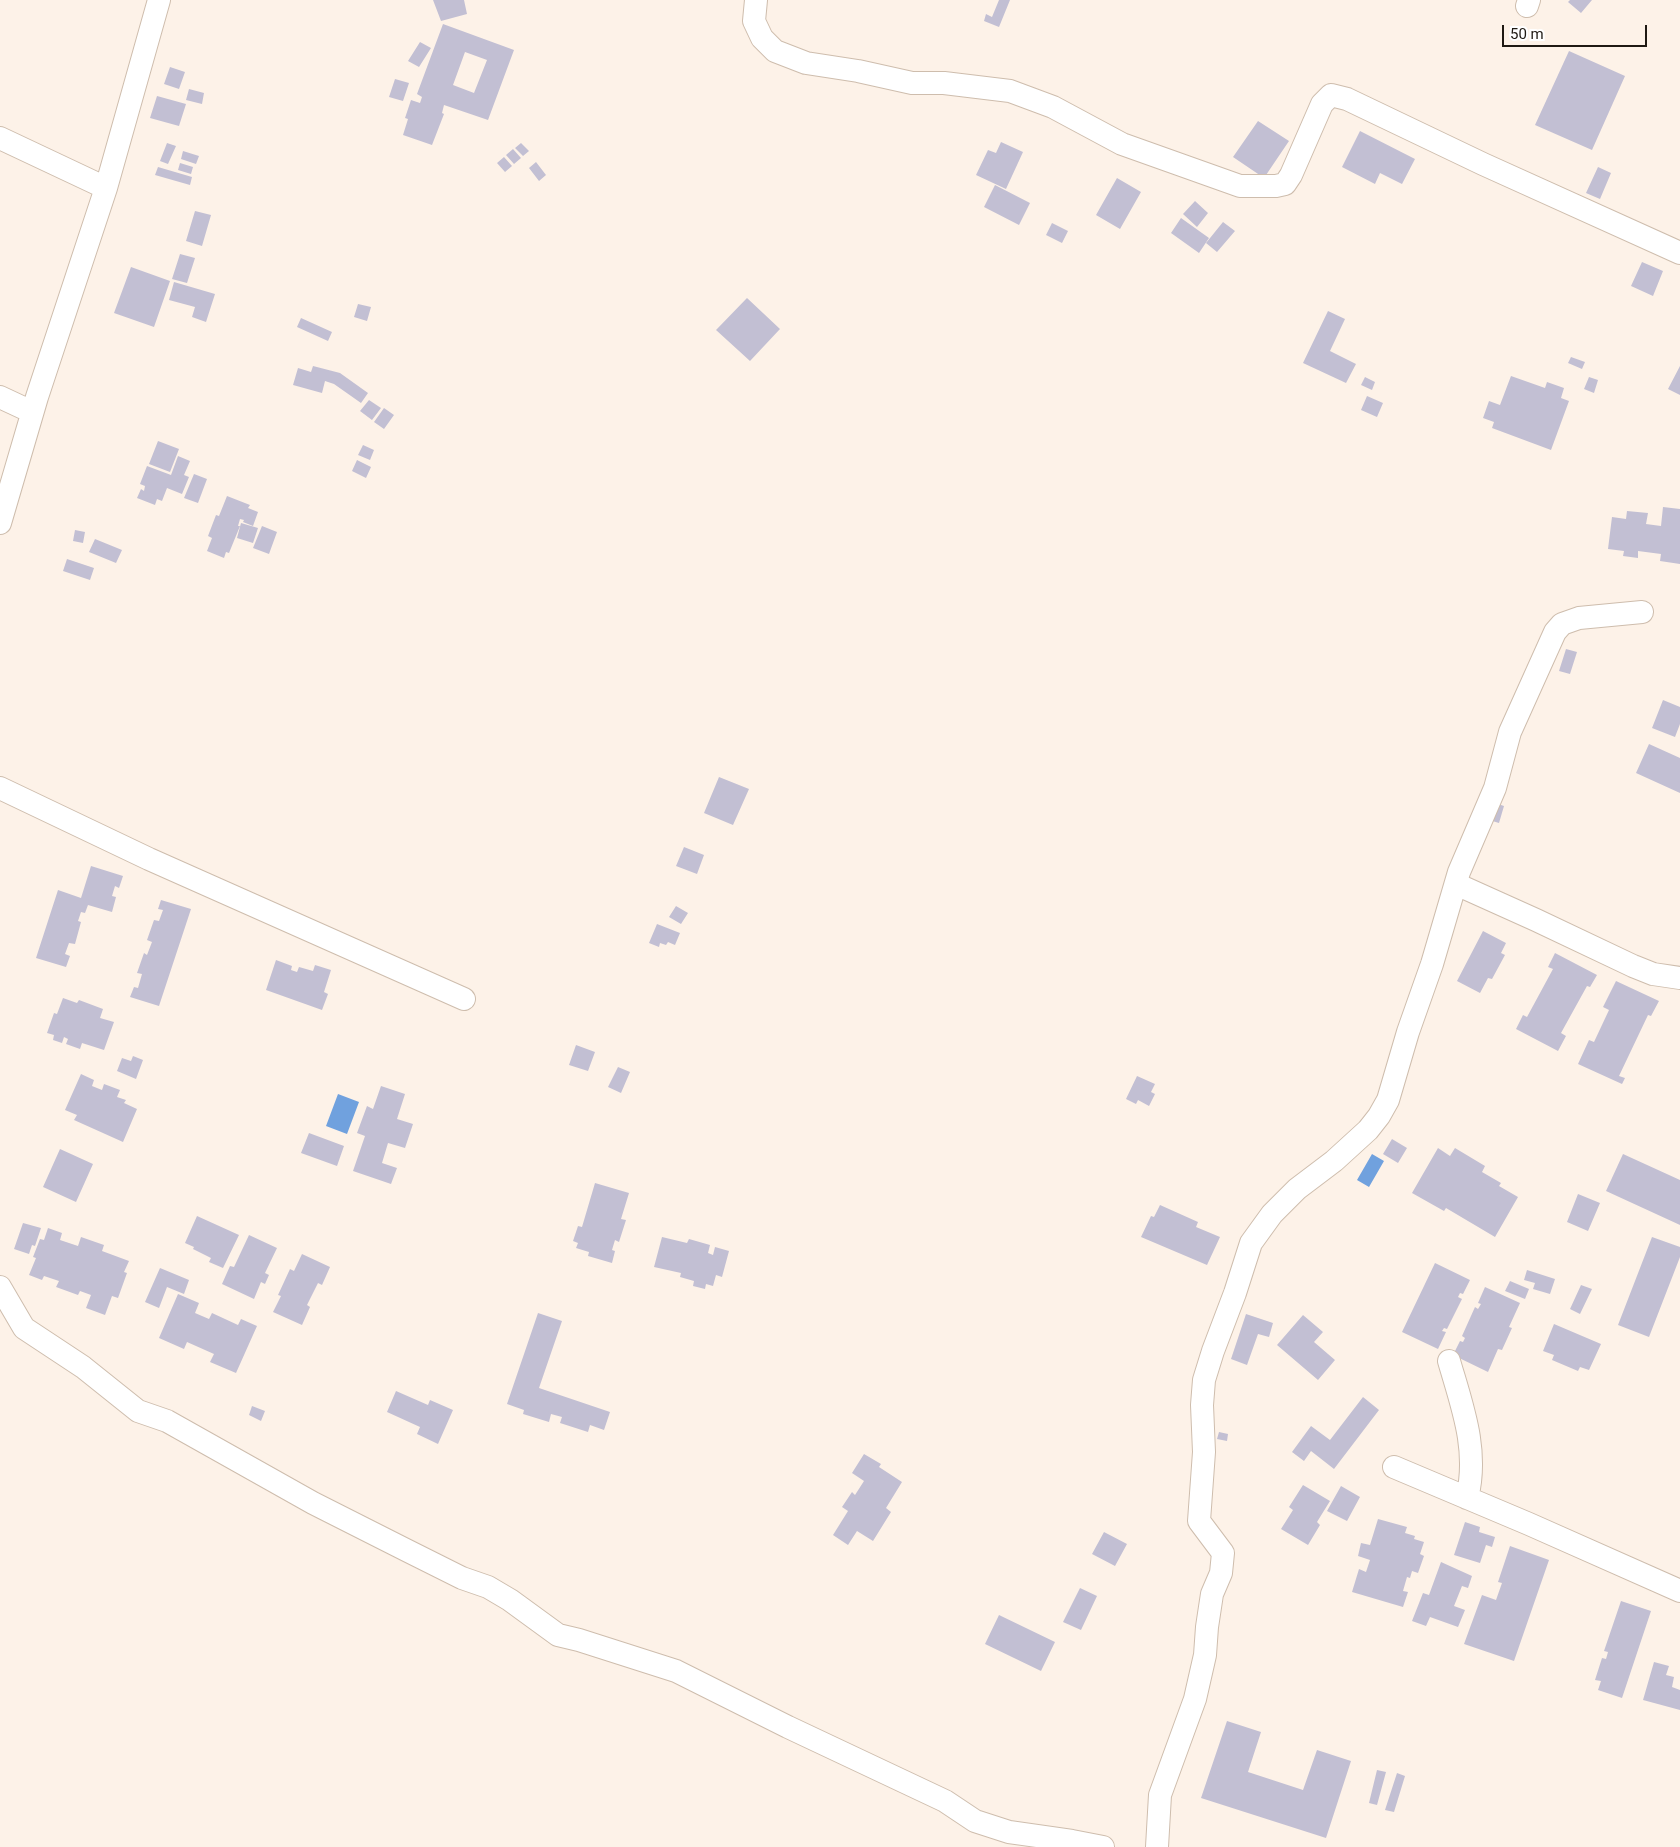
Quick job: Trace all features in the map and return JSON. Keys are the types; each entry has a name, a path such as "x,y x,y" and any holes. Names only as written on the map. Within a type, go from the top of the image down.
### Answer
{"street":[{"path":"0,523 32,412 106,188 159,0"},
{"path":"756,0 754,21 762,38 775,51 806,63 858,71 912,83 944,84 1010,92 1053,107 1122,144 1240,186 1276,186 1286,184 1292,175 1322,104 1331,95 1347,98 1483,164 1680,253"},
{"path":"0,138 106,188"},
{"path":"0,397 32,412"},
{"path":"1157,1847 1160,1795 1195,1699 1205,1655 1206,1627 1212,1594 1221,1573 1223,1553 1200,1521 1204,1452 1202,1405 1204,1380 1251,1243 1272,1214 1297,1189 1334,1161 1368,1130 1388,1100 1408,1032 1432,964 1459,872 1495,788 1510,732 1555,632 1562,624 1579,618 1642,612"},
{"path":"0,788 149,859 464,999"},
{"path":"1456,884 1633,966 1653,974 1680,978"},
{"path":"0,1287 24,1328 83,1366 138,1411 167,1421 313,1503 373,1534 462,1578 488,1587 510,1600 558,1635 580,1640 676,1672 945,1801 975,1821 1009,1832 1103,1847"},
{"path":"1449,1361 1469,1429 1471,1481 1467,1498"},
{"path":"1394,1467 1680,1591"}],"water":[{"path":"338,1094 359,1102 347,1134 326,1126"},
{"path":"1372,1154 1384,1161 1369,1187 1357,1180"}],"building":[{"path":"433,0 464,0 467,14 441,21"},
{"path":"999,0 1010,0 999,27 984,21 986,14 992,17"},
{"path":"1570,0 1592,0 1581,13 1568,2"},
{"path":"443,24 514,50 488,120 444,105 442,113 444,114 432,145 403,135 408,119 405,118 411,100 420,103 422,97 417,94","holes":["465,52 487,60 474,93 453,85"]},
{"path":"420,42 431,48 419,67 408,61"},
{"path":"1569,51 1625,76 1592,150 1535,125"},
{"path":"170,67 185,72 179,89 164,84"},
{"path":"395,79 409,83 403,101 389,97"},
{"path":"189,89 204,93 202,104 186,100"},
{"path":"157,96 186,104 179,126 150,118"},
{"path":"1258,121 1289,141 1264,178 1233,157"},
{"path":"1360,131 1415,159 1402,184 1380,173 1375,184 1342,167"},
{"path":"1001,142 1023,152 1006,189 976,175 988,150 996,153"},
{"path":"167,143 176,146 168,164 160,161"},
{"path":"521,143 529,151 523,156 515,148"},
{"path":"513,149 521,158 514,164 506,155"},
{"path":"183,151 199,156 196,164 181,159"},
{"path":"504,157 512,166 505,172 497,163"},
{"path":"536,162 546,175 539,181 529,168"},
{"path":"180,163 193,167 191,174 178,170"},
{"path":"158,167 192,177 190,185 155,175"},
{"path":"1598,167 1611,173 1600,199 1586,193"},
{"path":"1117,178 1141,192 1120,229 1096,215"},
{"path":"995,185 1030,203 1019,225 984,207"},
{"path":"1195,201 1208,213 1197,227 1183,214"},
{"path":"195,211 211,215 202,246 186,241"},
{"path":"1181,218 1209,238 1199,253 1171,233"},
{"path":"1223,222 1235,231 1217,252 1206,243"},
{"path":"1052,223 1068,231 1062,243 1046,235"},
{"path":"180,254 195,258 187,283 172,279"},
{"path":"1642,262 1663,271 1653,296 1631,286"},
{"path":"131,267 170,281 154,327 114,313"},
{"path":"174,282 215,294 206,322 192,317 195,307 169,300"},
{"path":"747,298 780,329 750,361 716,330"},
{"path":"358,304 371,307 367,321 354,317"},
{"path":"1328,311 1345,319 1330,351 1356,364 1346,383 1303,363"},
{"path":"301,318 332,332 328,341 297,327"},
{"path":"1571,357 1585,362 1582,369 1568,363"},
{"path":"313,366 340,373 368,393 361,403 334,384 325,381 322,393 293,385 298,368 311,372"},
{"path":"1680,366 1680,395 1668,389"},
{"path":"1511,376 1545,388 1547,382 1564,388 1561,398 1569,401 1551,450 1492,428 1494,422 1483,418 1489,401 1500,405"},
{"path":"1365,377 1375,382 1372,390 1361,385"},
{"path":"1589,377 1598,380 1594,393 1584,389"},
{"path":"1367,396 1383,403 1377,417 1361,410"},
{"path":"369,400 381,408 372,420 360,411"},
{"path":"384,408 394,415 384,429 374,422"},
{"path":"158,441 179,449 170,472 149,464"},
{"path":"363,445 374,450 370,460 358,455"},
{"path":"178,456 190,461 184,475 189,477 182,494 167,488 162,501 157,499 155,505 137,498 141,489 144,491 145,486 140,484 147,466 171,475"},
{"path":"357,460 371,467 366,478 352,471"},
{"path":"194,474 207,479 198,503 184,498"},
{"path":"227,496 250,505 248,508 258,512 253,526 240,519 238,526 240,526 229,553 226,552 224,558 207,551 212,538 208,536 216,515 219,516"},
{"path":"1663,507 1680,509 1680,564 1660,561 1661,554 1638,551 1638,558 1623,556 1624,551 1608,549 1612,517 1626,519 1627,511 1648,513 1646,524 1661,526"},
{"path":"241,523 258,528 253,543 237,538"},
{"path":"262,526 277,532 269,554 253,548"},
{"path":"75,530 85,532 83,543 73,541"},
{"path":"95,539 122,550 116,563 89,552"},
{"path":"67,559 94,568 90,580 63,571"},
{"path":"1566,649 1577,652 1570,674 1559,671"},
{"path":"1663,700 1680,707 1680,724 1675,737 1652,728"},
{"path":"1649,744 1680,758 1680,793 1636,773"},
{"path":"719,777 749,789 733,825 704,813"},
{"path":"1495,803 1504,806 1499,823 1489,820"},
{"path":"684,847 704,855 697,874 676,866"},
{"path":"91,866 123,876 119,888 115,886 112,896 116,897 112,912 88,905 85,913 81,912 78,921 81,922 75,944 69,943 65,954 70,956 66,967 36,958 58,890 81,898"},
{"path":"161,900 191,909 159,1006 130,997 134,987 138,988 142,974 137,973 144,953 147,955 152,942 147,940 154,920 159,921 163,910 158,909"},
{"path":"676,906 688,913 681,924 669,917"},
{"path":"657,924 680,933 675,945 668,942 666,945 660,943 659,947 649,943"},
{"path":"1483,931 1506,943 1501,953 1505,955 1492,979 1488,978 1480,993 1457,981"},
{"path":"1555,953 1597,975 1590,987 1587,986 1561,1033 1566,1036 1558,1051 1516,1029 1523,1015 1527,1017 1553,969 1548,967"},
{"path":"276,960 292,966 291,970 297,972 299,967 313,971 315,965 331,970 324,992 328,994 322,1010 266,990"},
{"path":"1616,981 1659,1001 1651,1016 1648,1015 1619,1076 1625,1078 1622,1084 1578,1064 1589,1040 1594,1042 1609,1010 1603,1007"},
{"path":"63,998 77,1003 79,1000 103,1009 100,1018 114,1022 104,1050 82,1043 80,1049 66,1044 68,1039 64,1037 62,1043 53,1040 54,1035 47,1033 54,1013 57,1014"},
{"path":"576,1045 595,1052 588,1071 569,1065"},
{"path":"133,1056 143,1060 136,1079 117,1071 122,1058 131,1061"},
{"path":"618,1067 630,1072 621,1093 608,1087"},
{"path":"81,1074 94,1080 92,1086 102,1090 104,1084 120,1090 117,1097 126,1100 124,1103 137,1109 123,1142 74,1120 77,1115 65,1110"},
{"path":"1137,1076 1155,1084 1151,1092 1155,1094 1149,1106 1138,1100 1136,1104 1126,1099"},
{"path":"381,1086 405,1094 397,1119 413,1124 405,1148 388,1143 382,1163 397,1168 391,1184 353,1171 365,1136 357,1133 367,1106 373,1109"},
{"path":"309,1133 344,1146 337,1166 301,1153"},
{"path":"1392,1139 1407,1148 1398,1163 1383,1154"},
{"path":"1438,1148 1450,1156 1455,1148 1485,1166 1482,1172 1501,1183 1499,1186 1518,1197 1495,1237 1446,1208 1444,1211 1412,1193"},
{"path":"60,1149 93,1164 76,1202 43,1187"},
{"path":"1623,1154 1680,1180 1680,1225 1606,1191"},
{"path":"595,1183 629,1193 621,1219 626,1220 619,1242 615,1240 612,1250 615,1251 612,1263 588,1256 589,1252 576,1248 578,1243 573,1241 578,1226 582,1227"},
{"path":"1578,1194 1600,1203 1588,1231 1567,1222"},
{"path":"1160,1205 1198,1222 1196,1227 1220,1237 1207,1265 1141,1237 1151,1216 1154,1217"},
{"path":"197,1216 239,1235 223,1268 209,1262 211,1258 185,1243"},
{"path":"23,1223 41,1228 35,1246 32,1245 29,1254 14,1249"},
{"path":"48,1228 62,1233 60,1240 78,1246 81,1237 104,1245 102,1251 129,1261 124,1272 127,1273 118,1298 112,1296 105,1315 86,1308 91,1295 80,1291 78,1295 56,1287 59,1281 44,1276 42,1280 29,1275 36,1258 33,1257 40,1239 44,1240"},
{"path":"249,1235 277,1248 265,1273 269,1275 265,1284 261,1282 254,1299 222,1284 230,1266 234,1267"},
{"path":"662,1237 687,1243 689,1239 710,1245 708,1253 713,1255 715,1247 729,1251 722,1277 716,1275 713,1286 706,1284 705,1289 693,1286 694,1281 680,1277 681,1273 654,1267"},
{"path":"1652,1237 1680,1247 1680,1257 1649,1337 1618,1325"},
{"path":"302,1254 330,1267 322,1285 318,1283 307,1305 310,1307 302,1325 273,1312 281,1296 278,1295 290,1269 294,1271"},
{"path":"1435,1263 1470,1280 1463,1294 1460,1293 1458,1297 1462,1299 1447,1329 1444,1328 1442,1331 1446,1332 1438,1349 1402,1332"},
{"path":"160,1268 189,1280 184,1294 167,1287 159,1308 145,1302"},
{"path":"1527,1270 1555,1279 1550,1294 1533,1289 1535,1283 1524,1280"},
{"path":"1510,1281 1529,1289 1525,1299 1505,1291"},
{"path":"1581,1285 1592,1289 1580,1314 1570,1309"},
{"path":"1485,1287 1520,1303 1509,1327 1512,1328 1502,1350 1498,1349 1488,1372 1453,1355 1460,1341 1463,1342 1465,1338 1462,1336 1475,1307 1478,1309 1481,1304 1478,1303"},
{"path":"178,1294 199,1303 195,1313 209,1319 212,1313 238,1325 241,1319 257,1326 236,1373 210,1362 214,1354 187,1342 184,1349 159,1338"},
{"path":"538,1313 562,1321 539,1388 610,1412 604,1430 590,1425 588,1432 560,1423 562,1417 551,1414 549,1422 523,1414 524,1410 507,1404"},
{"path":"1246,1314 1273,1323 1269,1337 1258,1334 1247,1365 1231,1359"},
{"path":"1303,1315 1323,1332 1314,1342 1335,1360 1318,1380 1277,1345"},
{"path":"1554,1324 1601,1344 1589,1370 1580,1367 1578,1371 1552,1360 1554,1355 1543,1351"},
{"path":"396,1391 428,1405 430,1400 453,1410 438,1444 417,1434 420,1427 387,1412"},
{"path":"1363,1397 1379,1410 1334,1469 1311,1451 1304,1461 1292,1452 1311,1426 1330,1440"},
{"path":"252,1406 265,1411 261,1421 249,1415"},
{"path":"1219,1432 1228,1434 1227,1441 1217,1439"},
{"path":"864,1454 881,1464 879,1467 902,1482 886,1508 891,1512 873,1541 857,1531 848,1545 833,1535 848,1511 842,1507 852,1492 855,1495 864,1481 852,1473"},
{"path":"1303,1485 1330,1501 1317,1522 1320,1525 1308,1545 1281,1529 1293,1510 1289,1507"},
{"path":"1341,1486 1360,1497 1347,1521 1327,1511"},
{"path":"1378,1519 1407,1527 1405,1533 1415,1536 1414,1539 1424,1542 1420,1554 1424,1556 1418,1573 1412,1571 1410,1578 1407,1577 1403,1591 1408,1592 1403,1607 1352,1592 1359,1569 1366,1572 1370,1560 1358,1556 1361,1543 1370,1545"},
{"path":"1465,1522 1480,1527 1479,1532 1495,1537 1492,1547 1486,1545 1480,1563 1454,1555"},
{"path":"1104,1532 1127,1544 1115,1566 1092,1554"},
{"path":"1510,1546 1549,1560 1514,1661 1464,1644 1482,1595 1496,1600 1502,1583 1498,1582"},
{"path":"1441,1562 1472,1576 1468,1588 1462,1586 1454,1606 1465,1610 1458,1627 1430,1617 1426,1626 1412,1621 1423,1593 1429,1595"},
{"path":"1080,1588 1097,1596 1081,1630 1063,1622"},
{"path":"1621,1601 1651,1611 1622,1698 1598,1690 1601,1681 1595,1680 1602,1658 1606,1659 1608,1652 1604,1651"},
{"path":"999,1615 1055,1642 1041,1671 985,1644"},
{"path":"1654,1662 1669,1666 1666,1675 1674,1677 1672,1687 1680,1690 1680,1710 1643,1700"},
{"path":"1227,1721 1261,1732 1248,1772 1303,1790 1317,1750 1351,1761 1326,1838 1201,1798"},
{"path":"1377,1770 1386,1772 1377,1805 1369,1803"},
{"path":"1397,1773 1405,1776 1394,1812 1385,1810"}]}
